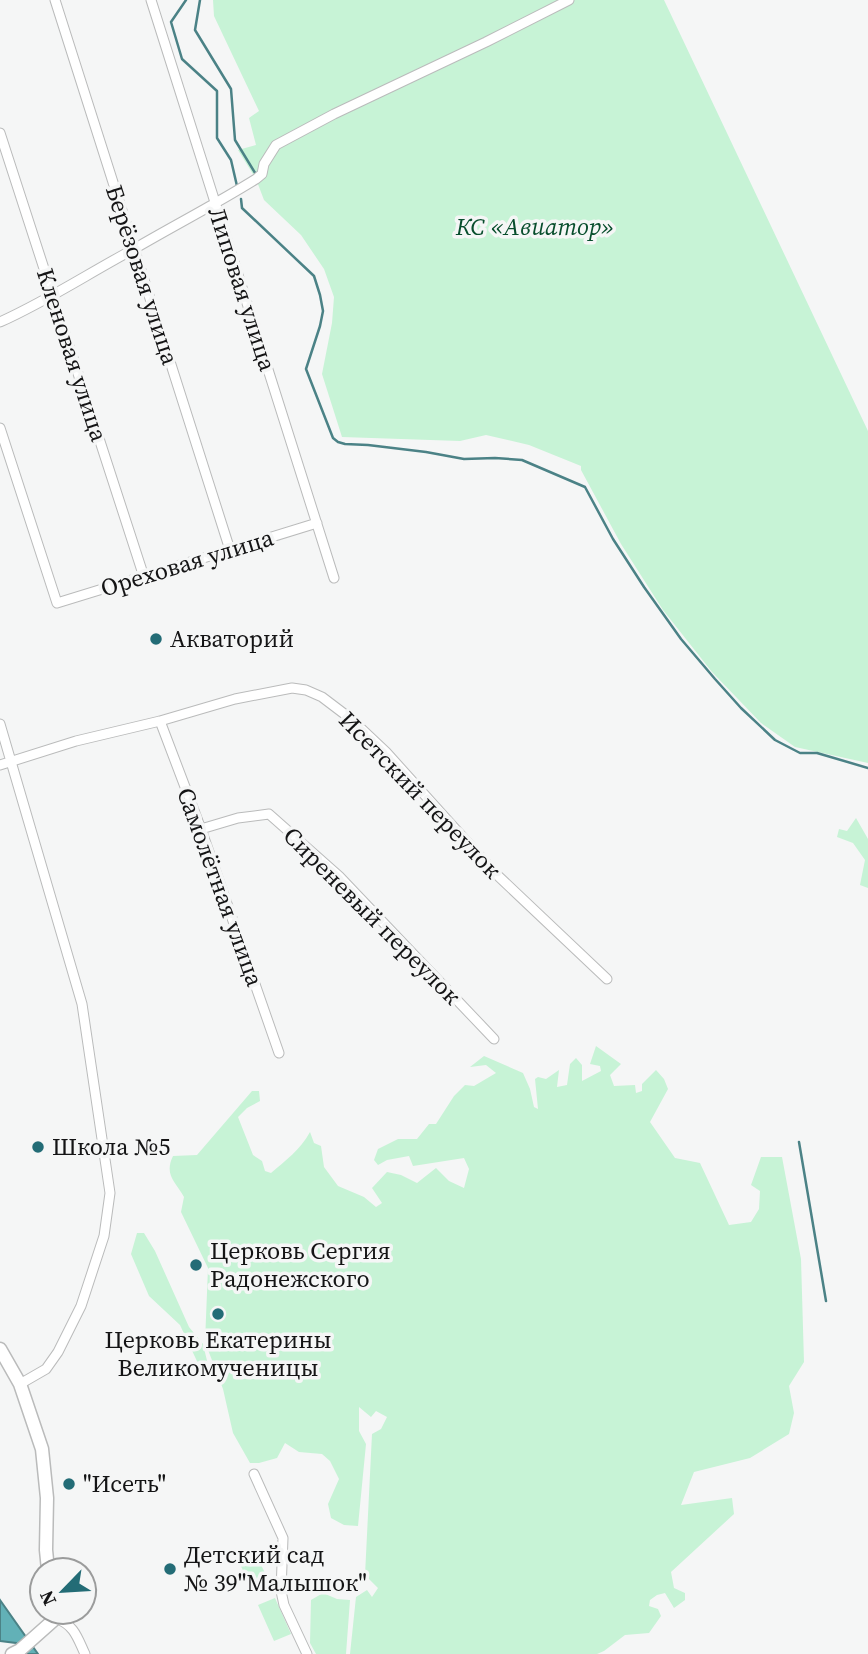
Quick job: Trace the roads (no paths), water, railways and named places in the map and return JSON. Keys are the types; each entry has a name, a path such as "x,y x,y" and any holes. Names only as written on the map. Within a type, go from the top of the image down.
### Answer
{"street":[{"name":"Берёзовая улица","path":"55,0 230,550"},
{"name":"Липовая улица","path":"151,0 334,578"},
{"path":"0,322 33,307 215,204 262,174 264,164 276,145 569,0"},
{"name":"Кленовая улица","path":"0,133 144,578"},
{"name":"Ореховая улица","path":"0,428 57,603 317,523"},
{"name":"Исетский переулок","path":"0,765 76,741 160,721 235,699 292,688 306,690 322,697 351,719 386,752 495,873 607,979"},
{"name":"Самолётная улица","path":"160,721 201,829 279,1053"},
{"path":"0,724 82,1004 110,1193 104,1236 81,1306 58,1352 46,1369 20,1384"},
{"name":"Сиреневый переулок","path":"201,829 238,818 269,814 339,876 494,1039"},
{"path":"0,1349 20,1384 39,1438 47,1497 47,1556"},
{"path":"254,1474 283,1538 281,1591 284,1605 307,1654"},
{"path":"16,1652 47,1626"},
{"path":"70,1626 85,1654"}],"water":[{"path":"0,1600 38,1654 22,1654 16,1643 0,1641"}],"waterway":[{"path":"186,0 171,22 182,59 217,91 217,138 231,160 237,186"},
{"path":"200,0 195,30 231,89 235,140 257,176"},
{"path":"241,199 242,208 314,276 323,311 306,369 333,438 345,444 426,452 464,459 522,460 585,487 613,539 644,587 681,639 741,708 775,740 800,753 817,753 868,768"},
{"path":"799,1142 826,1301"}],"place":[{"name":"Акваторий","path":"156,639"},
{"name":"Школа №5","path":"38,1147"},
{"name":"Церковь Сергия Радонежского","path":"196,1265"},
{"name":"Церковь Екатерины Великомученицы","path":"218,1314"},
{"name":"\"Исеть\"","path":"69,1484"},
{"name":"Детский сад № 39\"Малышок\"","path":"170,1569"}],"park label":[{"name":"КС «Авиатор»","path":"535,227"}]}
